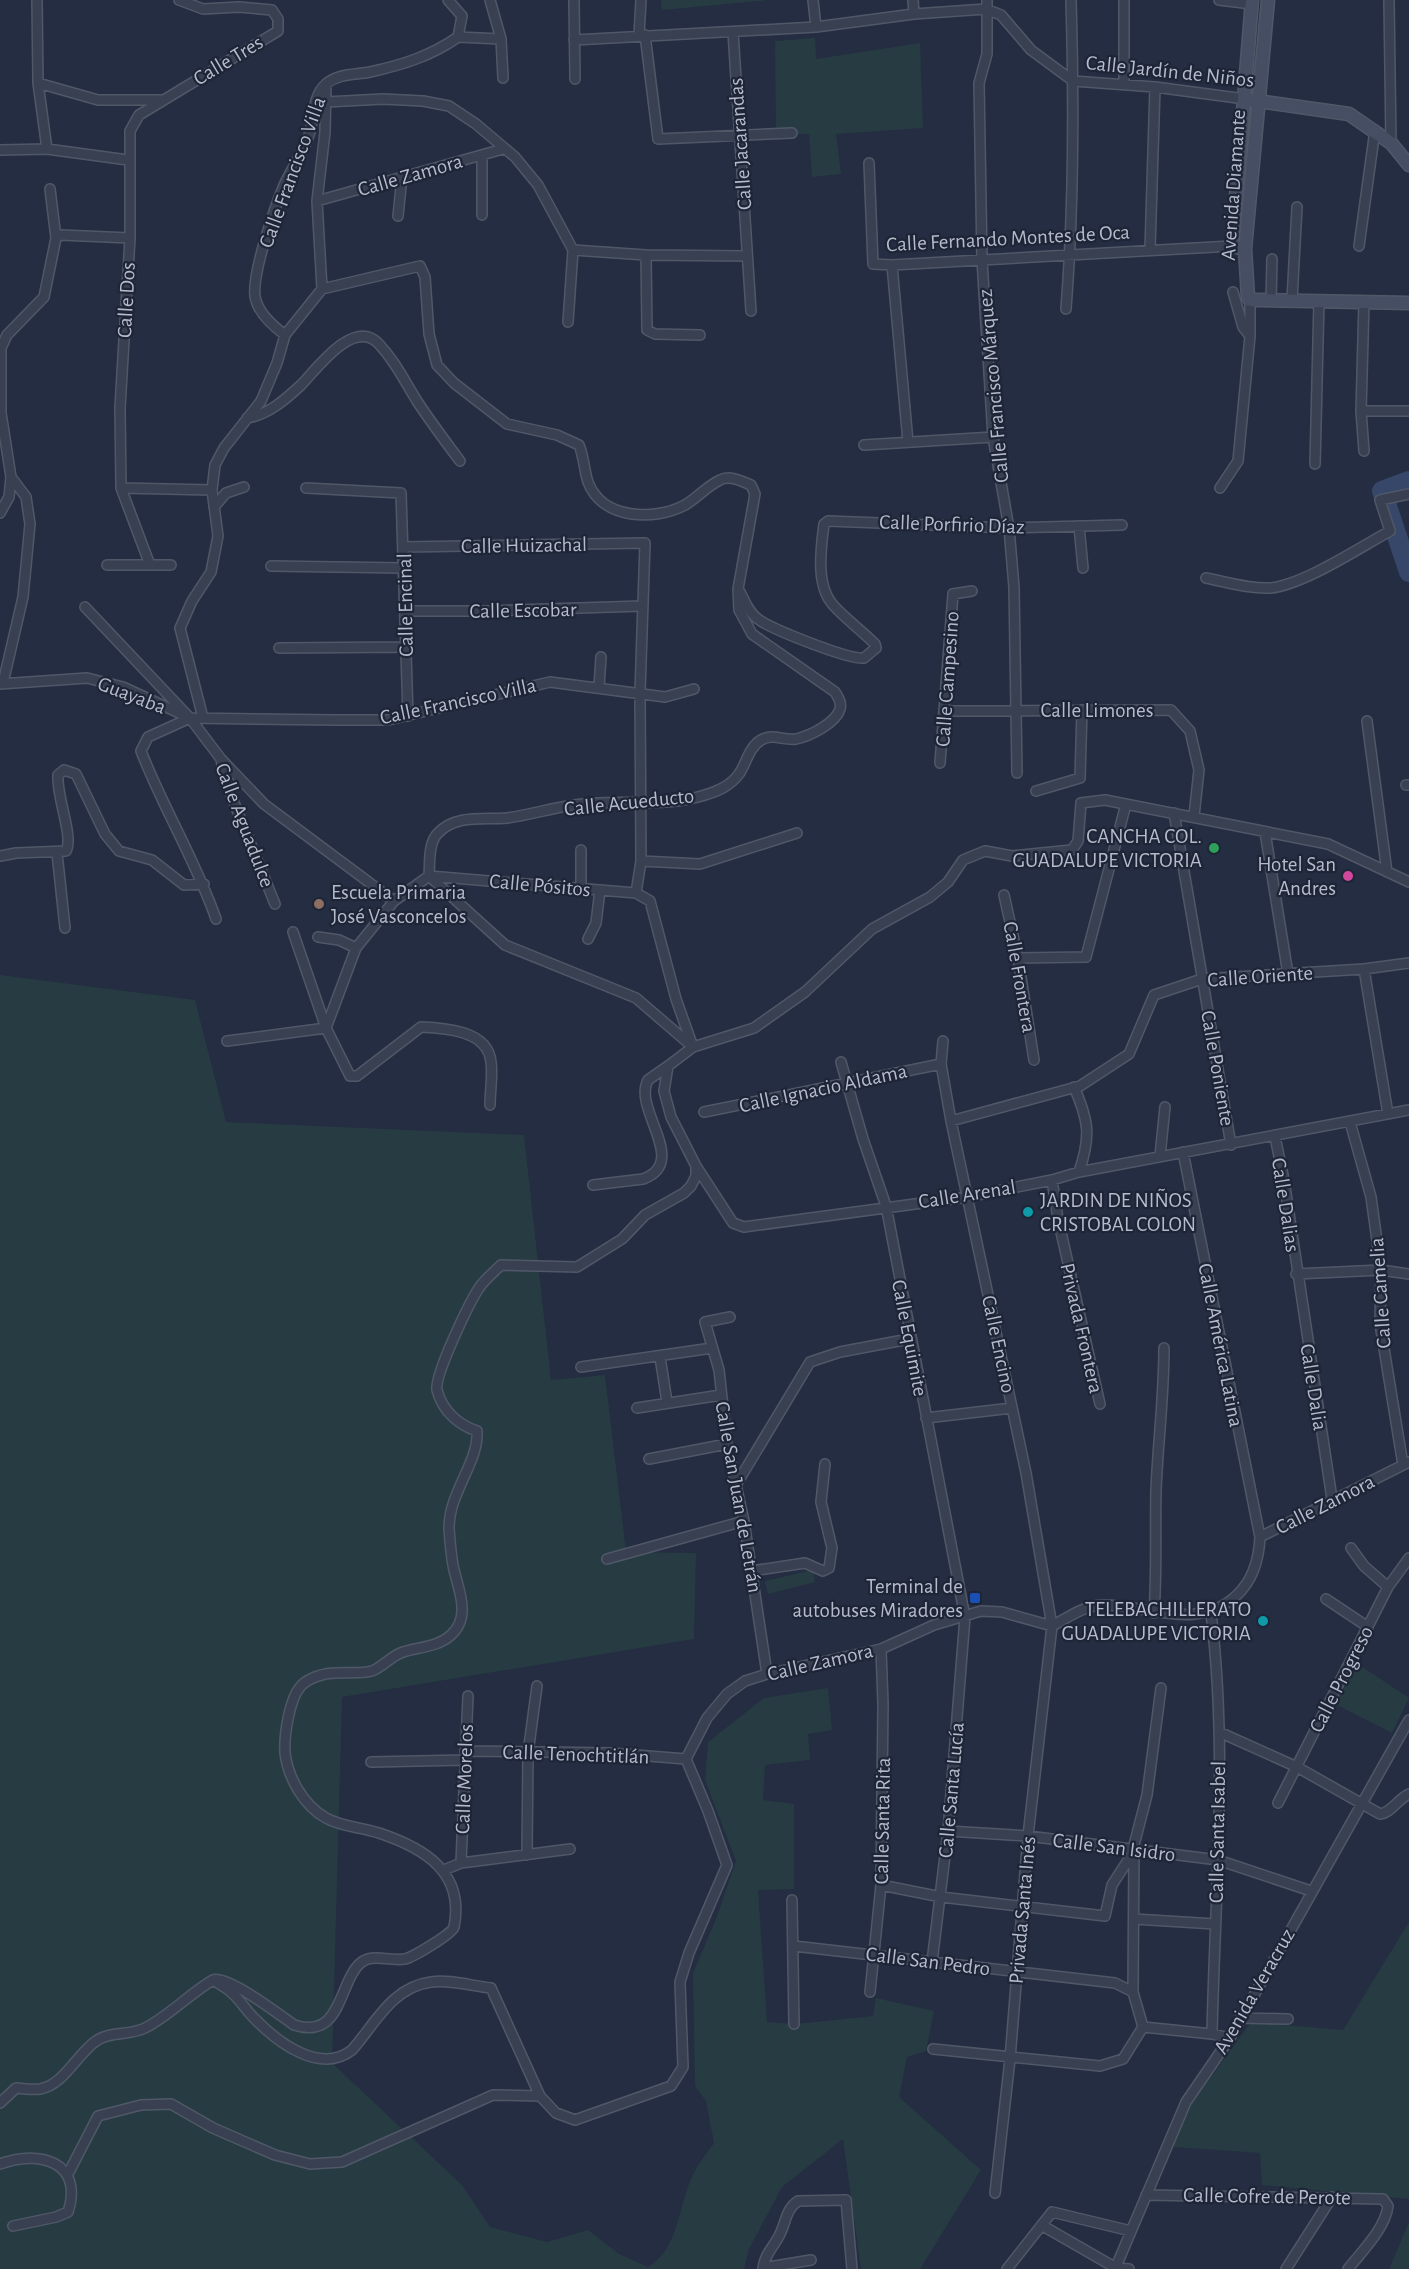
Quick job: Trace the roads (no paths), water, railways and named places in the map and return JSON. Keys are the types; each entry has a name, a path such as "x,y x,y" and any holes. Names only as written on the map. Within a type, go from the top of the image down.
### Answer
{"main road":[{"name":"Avenida Diamante","path":"1250,300 1245,249 1268,0"},
{"name":"Avenida Diamante","path":"1232,246 1252,2"},
{"name":"Calle Jardín de Niños","path":"1245,99 1349,114 1391,143 1409,165"},
{"name":"Calle Fernando Montes de Oca","path":"1232,246 1245,249"},
{"path":"1250,300 1409,303"}],"street":[{"path":"37,0 38,83 47,149"},
{"name":"Calle Tres","path":"139,115 278,31 278,19 272,10 239,7 203,9 179,0"},
{"path":"448,0 462,16 458,37 501,39"},
{"path":"490,0 501,39 503,78"},
{"path":"574,0 575,79"},
{"path":"641,0 642,35 658,139 792,133"},
{"path":"813,0 816,27"},
{"path":"913,0 914,14"},
{"path":"1066,309 1070,255 1073,81 1071,0"},
{"path":"1124,0 1124,84"},
{"path":"1219,0 1252,2"},
{"path":"1389,0 1391,143"},
{"path":"574,40 816,27 986,5"},
{"name":"Calle Jardín de Niños","path":"986,5 1001,15 1031,50 1073,81 1155,87 1245,99"},
{"name":"Calle Francisco Márquez","path":"986,5 987,54 979,83 982,260 993,437 1009,528 1014,587 1017,773"},
{"name":"Calle Jacarandas","path":"733,32 751,311"},
{"name":"Calle Francisco Villa","path":"285,335 269,322 255,299 254,278 284,185 314,123 315,101 326,84 341,76 367,73 409,62 438,51 458,37"},
{"path":"38,83 98,100 164,100"},
{"path":"202,718 180,628 192,601 211,572 218,536 212,490 215,465 224,448 261,401 277,363 285,335 322,289 317,201 326,84"},
{"path":"1150,250 1155,87"},
{"path":"326,102 383,99 423,101 449,106 476,124 515,157 538,185 573,250 568,322"},
{"name":"Calle Dos","path":"121,488 120,408 130,238 130,131 139,115"},
{"path":"1359,246 1375,130"},
{"path":"0,150 47,149 129,160"},
{"name":"Calle Zamora","path":"317,201 503,149"},
{"path":"482,155 482,214"},
{"name":"Calle Fernando Montes de Oca","path":"869,163 873,264 892,265 1232,246"},
{"path":"398,216 402,177"},
{"path":"1,511 9,497 11,477 1,413 1,348 7,335 44,297 56,238 50,189"},
{"path":"1292,300 1297,207"},
{"path":"56,238 61,236 130,238"},
{"path":"573,250 646,255 747,256"},
{"path":"646,255 647,330 656,334 700,335"},
{"path":"1271,300 1272,259"},
{"path":"892,265 908,442"},
{"name":"Calle Acueducto","path":"322,289 420,266 425,277 429,334 437,365 454,383 507,424 557,435 579,445 588,483 605,504 630,514 657,514 684,505 720,480 733,478 751,485 756,494 738,589 739,610 752,634 826,683 836,692 840,702 840,710 814,732 795,739 775,736 760,740 751,751 739,774 726,787 702,796 642,805 573,805 540,814 470,818 452,823 437,833 431,845 429,876"},
{"path":"1233,292 1243,327 1250,336"},
{"path":"1220,488 1238,461 1250,336 1250,300"},
{"path":"1315,464 1319,302"},
{"path":"1364,302 1361,411 1364,451"},
{"path":"248,418 268,412 301,385 336,348 350,340 362,338 375,340 395,361 420,406 460,461"},
{"path":"1361,411 1409,411"},
{"path":"864,445 993,437"},
{"path":"2,683 23,597 30,524 26,497 11,477"},
{"path":"214,507 226,493 244,487"},
{"path":"150,565 121,488 212,490"},
{"name":"Calle Encinal","path":"306,488 401,493 408,716"},
{"path":"1206,578 1249,587 1270,588 1290,584 1390,531 1380,500 1409,494"},
{"name":"Calle Porfirio Díaz","path":"738,589 749,611 759,621 859,659 869,655 875,646 832,604 826,592 821,550 825,522 831,520 1009,528 1122,525"},
{"path":"1079,526 1083,568"},
{"name":"Calle Huizachal","path":"404,547 645,543 642,606"},
{"path":"107,565 171,565"},
{"path":"271,566 403,568"},
{"name":"Calle Campesino","path":"940,763 953,594 972,591"},
{"path":"636,893 641,861 642,606"},
{"name":"Calle Escobar","path":"404,611 642,606"},
{"name":"Calle Aguadulce","path":"85,607 190,718 221,759 224,778 275,904"},
{"path":"279,648 406,647"},
{"path":"599,687 601,657"},
{"name":"Guayaba","path":"2,683 87,678 123,687 190,718"},
{"name":"Calle Francisco Villa","path":"190,718 388,720 550,682 665,697 694,689"},
{"path":"1036,791 1080,778 1082,710"},
{"name":"Calle Limones","path":"944,711 1171,710 1190,731 1197,760 1199,770 1194,816"},
{"path":"190,718 148,737 141,751 159,798 204,884 216,919"},
{"path":"1367,720 1387,872"},
{"path":"221,759 264,804 394,902"},
{"path":"0,856 66,851 68,847 67,826 57,789 58,775 64,770 70,770 76,774 105,834 119,850 152,860 184,885 204,884"},
{"path":"593,1185 644,1179 660,1168 662,1150 645,1091 648,1080 693,1047 754,1028 805,992 872,929 930,897 948,882 963,860 985,851 1012,856 1058,854 1072,850 1078,841 1081,803 1105,800 1328,844 1409,882"},
{"path":"1018,958 1086,957 1126,804"},
{"name":"Calle Poniente","path":"1174,813 1231,1145"},
{"path":"1265,832 1288,974"},
{"path":"641,861 700,864 797,833"},
{"path":"581,850 581,889"},
{"path":"57,853 65,928"},
{"path":"326,1029 356,948 394,902 429,876 505,945 636,998 693,1047"},
{"name":"Calle Pósitos","path":"429,876 636,893 650,900 676,999 693,1047"},
{"path":"588,939 596,923 600,890"},
{"name":"Calle Frontera","path":"1004,895 1018,958 1034,1060"},
{"path":"293,932 326,1029 350,1076 357,1076 421,1027 456,1029 481,1043 492,1060 490,1105"},
{"path":"318,937 339,940 356,948"},
{"name":"Calle Oriente","path":"951,1121 1074,1087 1129,1054 1154,995 1202,979 1365,969 1409,963"},
{"path":"1365,969 1388,1114"},
{"path":"227,1041 326,1029"},
{"name":"Calle Encino","path":"943,1041 941,1064 951,1121 1012,1408 1052,1626"},
{"name":"Calle Equimite","path":"842,1062 863,1139 886,1206 909,1339 965,1617"},
{"name":"Calle Ignacio Aldama","path":"705,1112 941,1064"},
{"path":"0,2103 16,2088 41,2089 66,2073 95,2041 108,2036 141,2030 157,2022 191,1993 213,1980 223,1979 236,1986 294,2025 302,2027 320,2025 338,2010 356,1966 365,1959 411,1957 449,1935 454,1928 454,1899 444,1870 421,1849 378,1832 340,1824 312,1808 298,1790 285,1754 290,1709 301,1686 319,1676 369,1672 403,1652 438,1643 452,1635 461,1620 463,1601 453,1568 451,1503 473,1454 477,1431 465,1428 450,1414 436,1389 442,1362 479,1287 501,1265 577,1267 622,1239 645,1215 684,1193 696,1176 696,1166 666,1104 664,1081 668,1066"},
{"path":"1074,1087 1087,1118 1087,1147 1078,1172"},
{"path":"1161,1156 1165,1107"},
{"name":"Calle Arenal","path":"696,1166 738,1227 967,1197 1052,1180 1078,1172 1275,1137 1409,1110"},
{"name":"Calle Camelia","path":"1350,1122 1371,1197 1381,1270 1380,1324 1406,1464"},
{"name":"Calle Dalias","path":"1275,1137 1284,1180 1296,1274"},
{"name":"Calle América Latina","path":"1183,1152 1260,1537"},
{"name":"Privada Frontera","path":"1052,1180 1058,1219 1100,1404"},
{"path":"1296,1274 1381,1270 1409,1274"},
{"name":"Calle Dalia","path":"1296,1274 1332,1499"},
{"name":"Calle San Juan de Letrán","path":"730,1317 705,1322 719,1370 727,1444 744,1521 767,1674"},
{"path":"736,1485 810,1362 840,1352 909,1339"},
{"path":"581,1367 712,1348"},
{"path":"1154,1613 1158,1563 1156,1492 1164,1395 1164,1348"},
{"path":"660,1357 667,1402"},
{"path":"637,1408 721,1395"},
{"path":"926,1418 1012,1408"},
{"path":"649,1459 727,1444"},
{"path":"752,1571 805,1563 823,1571 830,1568 832,1548 820,1502 825,1464"},
{"name":"Calle Zamora","path":"1211,1613 1226,1605 1246,1586 1259,1555 1260,1537 1406,1464"},
{"path":"607,1559 744,1521"},
{"path":"1351,1548 1364,1566 1388,1587"},
{"name":"Calle Progreso","path":"1278,1803 1388,1587 1409,1558"},
{"path":"1326,1599 1368,1627"},
{"path":"1052,1626 1080,1611 1102,1605 1154,1613 1211,1613"},
{"name":"Calle Zamora","path":"686,1759 707,1718 727,1694 745,1681 881,1648 934,1625 981,1611 1002,1612 1052,1626"},
{"name":"Calle Santa Isabel","path":"1211,1613 1219,1676 1218,1860 1212,2034"},
{"name":"Calle Santa Lucía","path":"932,1962 948,1831 965,1617"},
{"name":"Privada Santa Inés","path":"995,2193 1010,2059 1028,1836 1052,1626"},
{"name":"Calle Santa Rita","path":"870,1992 882,1885 884,1704 881,1648"},
{"path":"527,1855 528,1753 537,1686"},
{"path":"933,2049 1010,2059 1100,2066 1111,2065 1123,2059 1143,2027 1133,1992 1133,1850 1147,1795 1161,1688"},
{"name":"Calle Morelos","path":"461,1863 468,1696"},
{"name":"Avenida Veracruz","path":"1115,2269 1186,2102 1230,2037 1409,1720"},
{"path":"1219,1732 1297,1767 1383,1815 1400,1798 1409,1794"},
{"name":"Calle Tenochtitlán","path":"371,1762 528,1753 611,1753 686,1759"},
{"path":"213,1980 232,1993 255,2020 285,2045 325,2060 344,2056 392,2000 417,1986 431,1982 491,1988 540,2096 556,2113 575,2120 671,2086 683,2067 680,1982 689,1953 727,1865 686,1759"},
{"name":"Calle San Isidro","path":"948,1831 1028,1836 1218,1860 1311,1891"},
{"path":"444,1870 461,1863 570,1849"},
{"path":"882,1885 941,1897 1105,1916 1112,1885 1133,1850"},
{"path":"792,1900 794,2024"},
{"path":"1134,1919 1215,1924"},
{"name":"Calle San Pedro","path":"794,1946 874,1953 1115,1983 1133,1992"},
{"path":"1240,2018 1288,2019"},
{"path":"1143,2027 1230,2037"},
{"path":"68,2174 98,2116 141,2104 171,2104 213,2128 265,2151 310,2164 342,2162 405,2132 493,2095 540,2096"},
{"path":"0,2164 29,2157 51,2161 68,2174 73,2191 68,2212 56,2217 13,2226"},
{"name":"Calle Cofre de Perote","path":"1146,2195 1373,2198 1387,2202 1388,2211 1377,2232 1348,2269"},
{"path":"1286,2269 1332,2197"},
{"path":"811,2260 763,2268 765,2255 780,2235 792,2205 798,2201 846,2199 852,2269"},
{"path":"1007,2269 1052,2212 1131,2231"},
{"path":"1043,2226 1115,2269 1129,2269"}],"waterway":[{"path":"1409,481 1382,491 1409,572"}],"place":[{"name":"CANCHA COL. GUADALUPE VICTORIA","path":"1214,848"},
{"name":"Hotel San Andres","path":"1348,876"},
{"name":"Escuela Primaria José Vasconcelos","path":"319,904"},
{"name":"JARDIN DE NIÑOS CRISTOBAL COLON","path":"1028,1212"},
{"name":"Terminal de autobuses Miradores","path":"975,1598"},
{"name":"TELEBACHILLERATO GUADALUPE VICTORIA","path":"1263,1621"}]}
